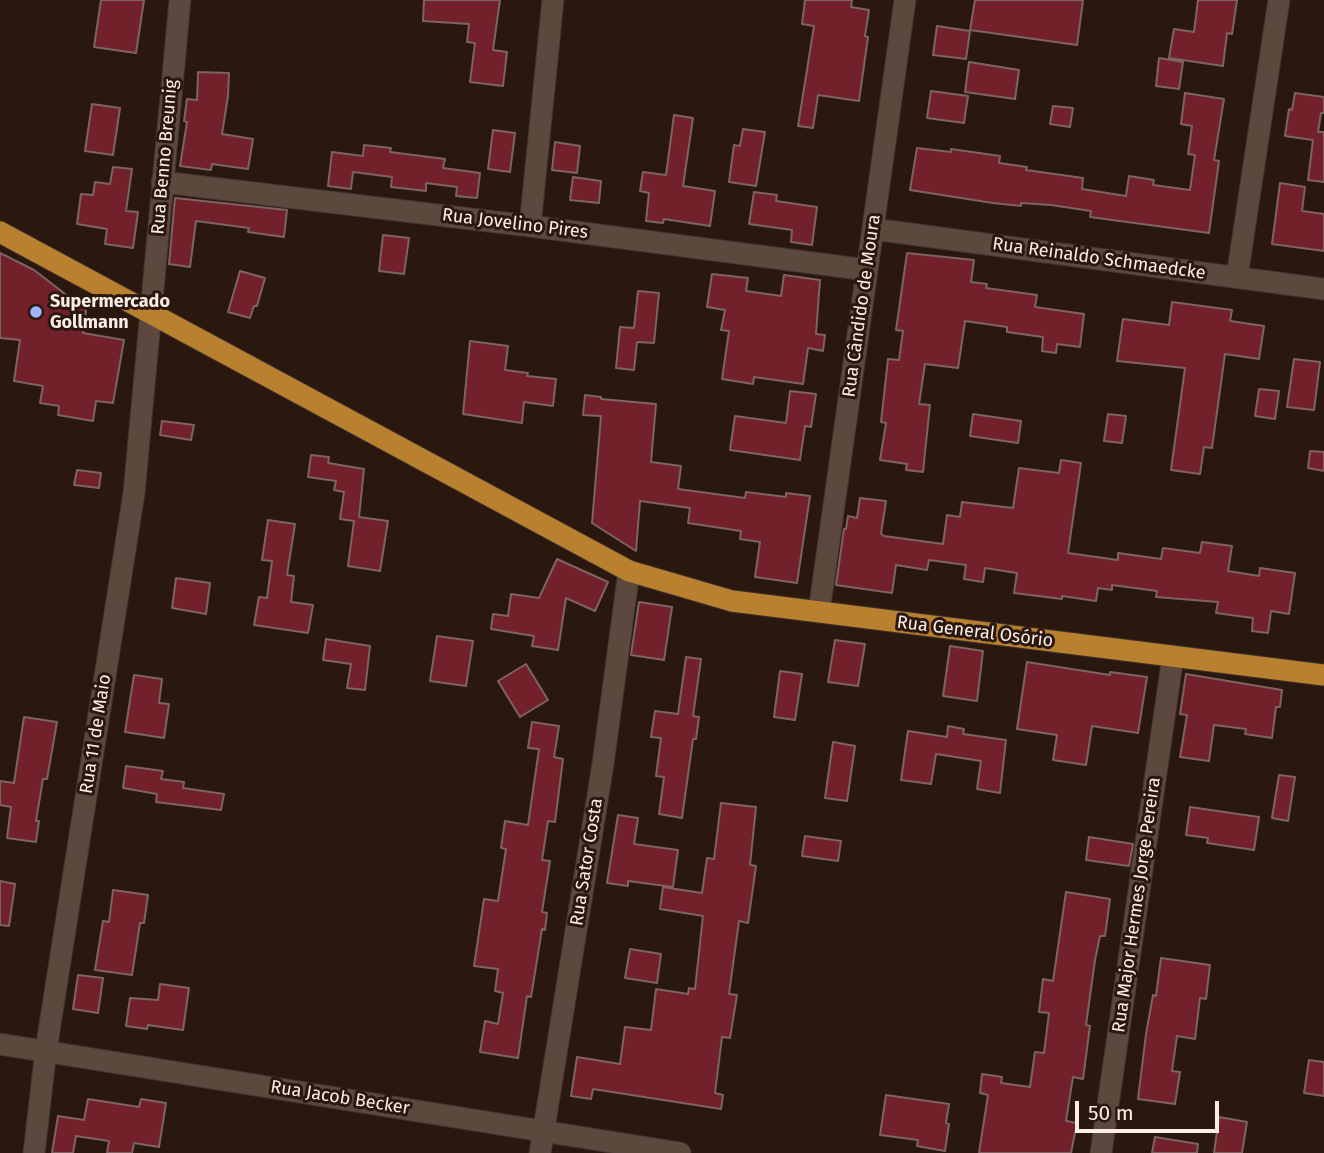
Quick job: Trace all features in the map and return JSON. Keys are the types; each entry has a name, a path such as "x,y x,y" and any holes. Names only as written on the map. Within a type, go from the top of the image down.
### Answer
{"main road":[{"name":"Rua General Osório","path":"0,232 629,571 732,601 1324,676"}],"street":[{"name":"Rua Benno Breunig","path":"150,313 180,0"},
{"path":"530,226 553,0"},
{"name":"Rua Cândido de Moura","path":"819,612 905,0"},
{"path":"1237,277 1279,0"},
{"name":"Rua Jovelino Pires","path":"162,181 867,270"},
{"name":"Rua Reinaldo Schmaedcke","path":"873,229 1324,289"},
{"name":"Rua 11 de Maio","path":"34,1153 46,1050 134,493 150,313"},
{"name":"Rua Sator Costa","path":"540,1153 600,778 629,571"},
{"name":"Rua Major Hermes Jorge Pereira","path":"1101,1153 1173,656"},
{"name":"Rua Jacob Becker","path":"0,1044 680,1153"}],"building":[{"path":"101,0 144,0 136,53 94,47"},
{"path":"424,0 500,0 493,50 507,52 503,86 470,82 475,43 467,42 469,24 423,21"},
{"path":"805,0 852,0 851,7 869,10 859,101 818,95 813,128 798,126 814,26 802,24"},
{"path":"975,0 1083,0 1077,45 970,30"},
{"path":"1198,0 1237,0 1232,34 1227,33 1223,66 1169,58 1174,29 1194,32"},
{"path":"937,26 970,31 966,59 933,55"},
{"path":"1159,58 1183,62 1179,89 1156,86"},
{"path":"969,62 1019,70 1015,99 965,92"},
{"path":"198,72 229,73 222,134 253,139 248,169 212,164 211,170 180,166 187,122 184,121 187,99 197,100"},
{"path":"931,91 968,96 964,123 927,118"},
{"path":"1185,93 1224,99 1214,160 1219,161 1209,233 1090,217 1091,211 1051,205 1021,203 1021,206 910,190 917,148 951,152 951,149 1000,156 999,163 1027,167 1026,170 1083,178 1082,189 1126,196 1129,176 1154,180 1153,185 1190,190 1195,155 1188,154 1192,126 1181,124"},
{"path":"1295,93 1324,97 1324,113 1321,113 1318,132 1324,132 1324,182 1308,180 1313,140 1285,136 1289,109 1292,110"},
{"path":"92,104 120,108 113,155 85,151"},
{"path":"1053,106 1073,108 1070,127 1050,124"},
{"path":"674,115 693,118 683,186 715,191 710,226 664,219 663,223 646,221 649,193 640,191 643,172 666,175"},
{"path":"743,129 765,132 756,186 729,182 734,145 740,146"},
{"path":"493,130 515,133 510,172 488,169"},
{"path":"555,142 580,146 577,173 552,170"},
{"path":"364,145 391,148 390,152 445,159 443,168 480,173 477,198 456,196 457,187 426,183 426,191 391,187 392,177 353,172 351,189 328,186 332,152 363,156"},
{"path":"113,167 132,169 126,211 138,212 133,248 105,244 107,229 77,224 81,194 93,195 95,182 110,184"},
{"path":"573,177 601,181 599,203 570,200"},
{"path":"1280,183 1305,187 1302,211 1324,214 1324,251 1272,244"},
{"path":"754,192 777,195 776,201 817,207 812,245 791,242 792,230 749,224"},
{"path":"175,198 287,210 284,237 248,232 249,228 196,221 190,267 169,264"},
{"path":"383,235 409,238 404,274 379,271"},
{"path":"0,253 34,270 86,310 83,333 124,340 113,403 96,401 93,421 58,415 59,406 40,403 43,386 14,381 20,340 0,338"},
{"path":"907,253 974,260 971,282 987,284 986,288 1037,295 1035,307 1084,314 1080,347 1057,344 1056,353 1042,351 1043,337 1007,332 1007,327 965,321 958,368 925,364 919,404 930,405 923,472 906,470 907,464 880,460 886,423 881,422 888,359 899,360 903,331 896,330"},
{"path":"240,271 265,278 257,306 254,306 250,318 228,312"},
{"path":"712,274 748,278 746,291 781,296 784,275 820,280 816,334 825,335 823,351 808,348 803,384 754,377 753,384 722,379 729,331 721,330 725,310 707,307"},
{"path":"638,291 659,293 654,343 637,342 634,370 616,368 620,327 634,328"},
{"path":"1172,302 1232,310 1230,321 1264,326 1259,359 1225,354 1212,448 1204,447 1200,474 1171,470 1185,368 1117,361 1123,319 1169,325"},
{"path":"470,341 508,346 505,370 556,379 553,406 524,402 522,423 463,414"},
{"path":"1294,359 1320,362 1314,410 1287,407"},
{"path":"1259,389 1279,391 1275,419 1255,416"},
{"path":"790,391 816,394 811,427 805,426 800,460 730,450 735,416 786,423"},
{"path":"585,395 656,404 651,462 681,466 678,489 745,498 746,492 786,497 786,493 810,496 797,583 755,577 760,542 740,539 741,531 688,523 690,508 640,501 636,551 592,523 601,416 583,415"},
{"path":"973,414 1021,421 1018,443 970,436"},
{"path":"1108,414 1126,416 1122,443 1104,441"},
{"path":"162,421 194,425 191,440 160,435"},
{"path":"1310,451 1324,452 1324,471 1308,468"},
{"path":"311,455 329,457 328,463 364,469 359,517 388,521 380,571 348,566 354,521 340,519 344,492 334,490 336,481 308,477"},
{"path":"1061,460 1081,463 1068,553 1118,560 1118,553 1161,559 1163,548 1200,553 1202,542 1232,546 1228,571 1259,576 1260,568 1295,573 1289,614 1271,611 1268,633 1252,631 1253,618 1216,613 1218,602 1156,597 1157,591 1112,585 1112,590 1098,588 1096,601 1014,593 1017,573 985,568 983,582 964,579 966,565 929,560 927,570 896,565 892,593 836,585 844,529 848,516 857,518 860,498 886,501 881,534 884,536 943,544 947,515 960,517 962,502 1013,508 1019,468 1059,473"},
{"path":"77,470 101,473 99,488 74,485"},
{"path":"268,520 295,524 287,575 294,576 291,602 313,605 308,633 254,625 259,597 267,598 272,561 262,560"},
{"path":"557,559 608,582 595,611 566,598 558,650 532,646 534,636 491,629 493,614 508,616 511,594 539,598"},
{"path":"176,578 210,583 206,614 172,608"},
{"path":"639,602 672,607 664,660 631,655"},
{"path":"437,636 473,641 466,686 430,681"},
{"path":"326,639 370,646 365,690 347,688 351,664 323,660"},
{"path":"835,640 865,644 858,686 828,682"},
{"path":"950,646 983,651 977,701 943,696"},
{"path":"686,657 701,659 693,716 699,717 696,739 693,739 682,818 659,814 664,777 656,776 661,738 651,737 655,711 678,714"},
{"path":"1027,662 1110,675 1110,672 1147,677 1138,733 1092,726 1086,765 1053,760 1057,735 1017,729"},
{"path":"526,664 548,700 520,717 498,681"},
{"path":"780,671 802,674 795,720 774,717"},
{"path":"1186,674 1282,690 1280,707 1276,707 1272,738 1245,734 1246,729 1214,725 1209,761 1180,757 1187,715 1180,714"},
{"path":"134,675 162,679 159,703 169,704 164,738 125,732"},
{"path":"24,717 57,722 47,779 43,779 36,821 39,821 36,842 7,838 11,807 0,805 0,781 14,783"},
{"path":"532,722 559,726 554,757 563,759 555,822 548,821 542,860 550,861 542,912 547,913 545,930 542,929 531,997 527,996 518,1058 480,1052 485,1021 498,1024 503,993 495,991 498,969 474,966 484,899 498,901 506,849 501,848 505,821 528,825 539,749 528,748"},
{"path":"948,726 964,729 963,734 1006,740 1000,793 977,789 981,761 936,754 931,784 901,780 908,731 947,737"},
{"path":"833,742 855,746 847,801 825,798"},
{"path":"126,766 163,771 161,779 184,782 183,788 224,794 221,810 156,802 157,794 123,788"},
{"path":"1279,775 1295,777 1288,821 1272,818"},
{"path":"721,803 756,807 750,865 756,866 748,923 739,921 729,994 737,995 730,1038 722,1037 715,1093 723,1095 721,1109 593,1089 591,1099 571,1096 577,1057 620,1064 625,1027 651,1030 656,989 688,994 689,988 695,989 703,916 660,909 663,887 702,893 707,858 714,859"},
{"path":"1190,807 1259,817 1254,850 1207,843 1208,838 1186,835"},
{"path":"618,815 638,818 634,844 678,850 673,887 628,881 628,886 607,883"},
{"path":"805,836 841,841 838,861 802,856"},
{"path":"1089,837 1133,844 1129,866 1086,860"},
{"path":"0,881 15,884 9,926 0,925"},
{"path":"113,890 148,895 144,923 140,923 132,975 95,970 103,921 109,922"},
{"path":"1066,892 1110,899 1105,936 1100,936 1095,960 1086,1025 1090,1026 1083,1079 1073,1077 1066,1121 1077,1123 1071,1153 979,1153 988,1095 980,1093 982,1074 1002,1077 1001,1083 1030,1087 1035,1052 1044,1053 1049,1013 1039,1012 1043,979 1053,981"},
{"path":"630,949 661,954 657,983 625,978"},
{"path":"1161,958 1210,965 1206,999 1200,998 1195,1039 1177,1036 1172,1071 1180,1072 1175,1104 1138,1099 1146,1034 1153,995 1156,996"},
{"path":"78,975 103,978 98,1013 73,1009"},
{"path":"160,984 189,988 183,1030 148,1025 147,1029 126,1026 130,998 158,1000"},
{"path":"1309,1060 1324,1062 1324,1096 1304,1093"},
{"path":"886,1095 949,1104 945,1151 917,1146 918,1140 880,1135"},
{"path":"88,1099 139,1107 141,1099 166,1103 159,1147 134,1143 132,1153 107,1153 109,1141 76,1136 73,1153 52,1153 58,1116 84,1120"},
{"path":"1219,1117 1247,1122 1242,1153 1214,1153"},
{"path":"1155,1137 1198,1144 1197,1153 1152,1153"}],"place":[{"name":"Supermercado Gollmann","path":"36,312"}]}
